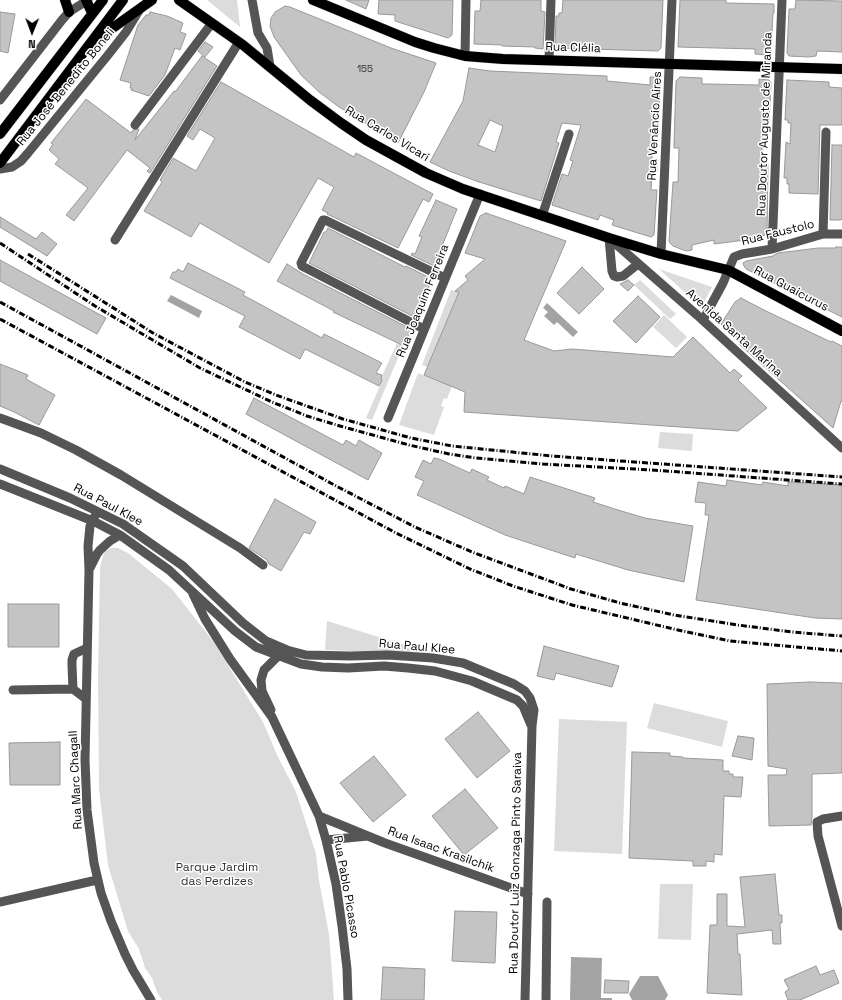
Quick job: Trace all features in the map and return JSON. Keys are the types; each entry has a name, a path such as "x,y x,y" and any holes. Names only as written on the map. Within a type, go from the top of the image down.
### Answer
{"main road":[{"path":"65,0 69,12"},
{"path":"87,0 92,13"},
{"path":"0,134 102,0"},
{"path":"0,162 123,0"},
{"path":"89,45 152,0"},
{"name":"Rua Carlos Vicari","path":"179,0 239,42 310,100 366,140 426,173 458,187 542,216 661,254"},
{"name":"Rua Clélia","path":"313,0 415,42 465,56 842,69"},
{"name":"Rua Guaicurus","path":"661,254 728,270 842,331"}],"street":[{"path":"0,100 69,12 87,0"},
{"path":"252,0 258,32 267,48 270,66"},
{"path":"465,56 466,0"},
{"path":"549,60 552,0"},
{"name":"Rua Venâncio Aires","path":"661,254 672,0"},
{"name":"Rua Doutor Augusto de Miranda","path":"772,249 782,0"},
{"name":"Rua José Benedito Boneli","path":"0,169 12,167 21,161 28,153 126,32 141,7"},
{"path":"135,125 212,23"},
{"path":"116,240 239,42"},
{"path":"823,234 826,132"},
{"path":"542,216 569,134"},
{"name":"Rua Joaquim Ferreira","path":"388,418 480,194"},
{"path":"424,329 301,265 323,220 325,220 445,278"},
{"name":"Rua Faustolo","path":"728,270 734,257 742,254 772,249 823,234 842,234"},
{"path":"609,238 612,271 614,276 623,276 638,264"},
{"name":"Avenida Santa Marina","path":"609,238 703,320 842,448"},
{"path":"703,320 723,283 728,270"},
{"path":"0,418 41,433 76,450 127,479 227,540 263,565"},
{"name":"Rua Paul Klee","path":"0,469 70,498 123,524 183,566 243,623 266,641 288,650 306,655 402,656 433,658 463,663 514,684 525,691 533,706 532,726"},
{"name":"Rua Paul Klee","path":"0,484 92,521 120,535 155,558 191,589 235,631 256,647 300,664 348,668 384,666 435,671 472,681 517,700 523,706 532,726"},
{"name":"Rua Marc Chagall","path":"98,511 90,526 88,546 89,570 85,760 87,810 97,880 111,921 125,954 151,1000"},
{"name":"Rua Marc Chagall","path":"89,570 100,550 120,535"},
{"name":"Rua Pablo Picasso","path":"191,589 205,619 230,659 272,717 319,816 332,863 342,926 347,969 348,1000"},
{"path":"73,689 72,660 74,654 87,648"},
{"name":"Rua Pablo Picasso","path":"272,717 270,708 262,691 261,680 264,670 278,656"},
{"path":"13,690 73,689 86,699"},
{"name":"Rua Doutor Luiz Gonzaga Pinto Saraiva","path":"525,1000 532,726"},
{"name":"Rua Isaac Krasilchik","path":"319,816 369,836 528,894"},
{"path":"842,816 823,819 817,822 818,836 842,926"},
{"name":"Rua Isaac Krasilchik","path":"326,840 369,836"},
{"path":"0,902 97,880"},
{"path":"546,1000 547,902"}],"green space":[{"path":"207,0 237,0 240,27 224,14"},
{"path":"659,269 712,287 702,306 700,306"},
{"path":"640,280 676,314 670,319 634,285"},
{"path":"451,290 459,292 428,367 422,365"},
{"path":"664,315 687,337 676,348 653,327"},
{"path":"397,343 403,346 372,420 366,418 382,381 381,378"},
{"path":"418,373 452,386 447,399 444,398 441,406 444,407 434,435 399,425"},
{"path":"660,432 693,434 692,451 658,448"},
{"name":"Parque Jardim das Perdizes","path":"111,548 118,548 128,553 172,589 213,641 263,722 278,757 296,792 316,854 319,880 329,934 334,1000 162,1000 157,992 152,978 145,968 139,949 128,931 108,865 99,789 98,675 100,568 105,551"},
{"path":"327,621 434,654 325,650"},
{"path":"654,703 728,721 722,747 647,728"},
{"path":"559,719 627,722 622,854 554,851"},
{"path":"660,884 693,884 691,940 658,939"}],"shaded area":[{"path":"171,295 202,311 199,318 167,301"},
{"path":"547,303 578,332 573,337 557,322 554,325 544,316 548,312 543,308"},
{"path":"571,957 602,958 601,998 612,998 612,1000 570,1000"},
{"path":"640,976 658,976 668,995 665,1000 632,1000 629,994"}],"building":[{"path":"346,0 369,0 366,9"},
{"path":"379,0 453,0 452,35 448,38 395,21 395,15 378,14"},
{"path":"481,0 541,0 541,11 545,12 543,49 535,47 474,44 475,11 480,11"},
{"path":"563,0 663,0 661,48 658,51 555,48 556,16 559,16 559,13 562,13"},
{"path":"680,0 726,0 726,3 774,4 771,52 769,55 755,54 755,49 678,47"},
{"path":"796,0 842,1 842,52 817,51 816,56 789,56 787,53 789,9 795,9"},
{"path":"285,6 391,48 436,63 424,92 398,143 339,107 319,92 301,75 274,37 270,26 271,18 275,12"},
{"path":"0,12 15,14 8,53 0,51"},
{"path":"150,12 167,16 183,23 180,32 186,34 180,50 175,48 165,75 149,96 131,90 131,83 120,80 138,25 146,15 149,15"},
{"path":"205,42 213,47 205,57 198,51"},
{"path":"202,56 217,66 150,173 147,171 150,168 127,150 74,221 66,215 88,188 55,164 59,159 49,150 53,144 51,143 86,99 131,133 133,130 139,129 135,140 174,91 175,92"},
{"path":"469,68 490,71 607,76 607,81 650,85 650,77 657,77 660,81 658,136 652,136 652,165 657,165 657,172 652,172 651,190 657,190 654,235 651,237 612,225 614,220 600,215 598,220 552,205 562,174 568,176 573,161 570,160 581,125 562,123 556,142 559,143 541,201 479,182 430,162 463,101","holes":["490,120 503,126 495,152 478,145"]},
{"path":"680,77 702,78 702,84 759,85 759,79 770,81 769,123 764,122 762,149 762,163 768,164 767,232 765,235 753,239 714,244 714,240 692,245 692,250 686,251 673,246 670,243 673,182 678,182 679,148 674,148 674,143 676,81"},
{"path":"787,80 829,82 829,87 842,88 842,125 820,125 818,194 789,193 787,178 784,178 786,142 790,144 791,123 788,123 788,120 785,120"},
{"path":"221,82 354,157 356,153 433,194 429,202 423,199 398,248 327,214 328,213 322,210 334,187 318,178 269,263 200,223 191,237 144,211 162,182 160,180 173,158 196,171 215,138 200,129 193,140 187,136"},
{"path":"832,145 842,145 841,220 830,220"},
{"path":"436,200 457,209 434,266 411,255 412,253 415,254 422,237 419,236"},
{"path":"486,213 566,241 524,340 554,351 572,349 673,357 693,337 730,373 734,369 742,376 738,380 767,408 738,431 464,412 465,392 424,375 459,292 455,291 468,280 465,276 485,259 465,253 480,216"},
{"path":"0,217 36,239 42,232 57,244 47,256 0,227"},
{"path":"328,228 432,279 416,318 309,263 324,232 326,232"},
{"path":"842,247 842,317 746,269 743,263 746,261 773,256 778,253"},
{"path":"0,260 106,318 97,334 0,281"},
{"path":"188,263 245,292 243,295 322,338 324,334 382,363 376,373 382,375 382,381 379,386 305,349 300,359 239,327 245,316 170,278 173,272 176,272 178,269 183,272"},
{"path":"287,264 303,274 411,329 404,346 333,312 334,311 277,281"},
{"path":"582,267 604,289 579,314 557,293"},
{"path":"628,280 634,285 628,291 620,284"},
{"path":"638,296 660,317 636,343 613,321"},
{"path":"741,298 842,346 842,402 841,401 833,428 739,344 742,340 730,333 721,324 735,302"},
{"path":"0,364 28,375 26,379 55,395 39,425 0,406"},
{"path":"254,398 343,445 346,440 356,446 359,440 382,453 368,480 246,414"},
{"path":"434,458 470,473 472,469 489,477 487,480 504,488 505,486 524,494 530,477 595,498 593,502 618,510 645,518 693,526 684,582 628,570 576,554 575,558 505,535 417,495 424,481 415,477 423,460 431,464"},
{"path":"727,480 762,485 763,482 788,486 788,482 842,485 842,619 815,618 696,600 709,515 705,515 706,503 695,502 698,482 726,486"},
{"path":"275,499 316,522 310,534 304,532 281,571 269,564 267,560 249,548"},
{"path":"8,604 59,604 59,647 8,647"},
{"path":"544,646 619,666 612,687 556,673 554,680 537,676"},
{"path":"810,682 842,683 842,773 812,774 811,825 769,826 768,775 786,775 787,769 768,766 767,684"},
{"path":"478,712 510,751 477,778 445,739"},
{"path":"738,736 754,738 752,760 732,756"},
{"path":"60,742 60,785 10,785 9,743"},
{"path":"632,752 670,753 670,756 683,758 723,760 723,771 729,771 729,774 733,774 733,777 743,777 741,797 724,796 722,855 714,854 714,862 706,861 706,866 693,866 693,861 629,858"},
{"path":"374,756 406,795 373,822 340,783"},
{"path":"465,789 498,828 464,855 432,816"},
{"path":"775,874 779,915 782,915 782,923 780,923 781,944 773,944 772,930 737,934 738,954 740,954 742,995 707,993 710,925 717,925 717,894 727,894 727,926 745,927 740,877"},
{"path":"455,911 497,912 495,963 452,961"},
{"path":"816,966 820,975 834,970 839,983 800,1000 788,1000 785,992 789,989 784,980"},
{"path":"383,967 425,969 424,1000 381,1000"},
{"path":"605,980 629,981 628,993 604,993"}],"railway":[{"path":"0,243 95,306 200,368 272,402 307,416 340,426 409,445 449,454 476,458 543,464 652,470 842,484"},
{"path":"28,254 153,333 245,382 276,395 343,419 411,438 452,446 552,456 842,477"},
{"path":"0,302 338,487 415,527 472,552 571,589 620,603 674,615 738,625 792,632 842,636"},
{"path":"0,319 396,533 470,569 513,586 572,605 730,641 842,651"}]}
